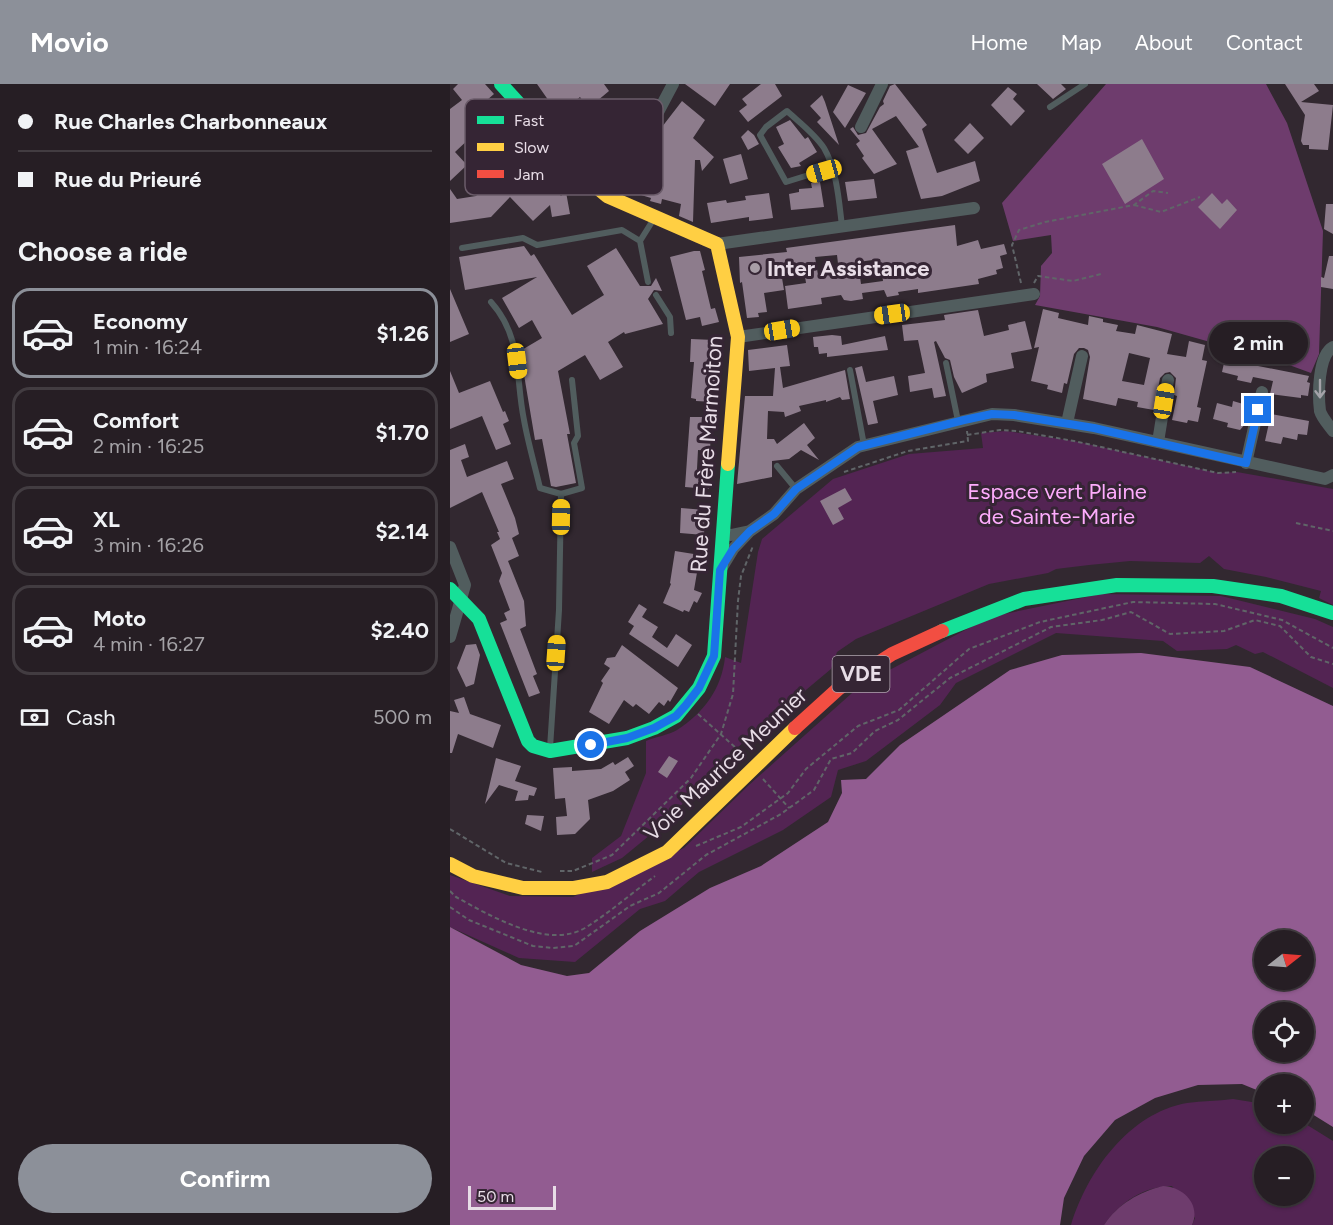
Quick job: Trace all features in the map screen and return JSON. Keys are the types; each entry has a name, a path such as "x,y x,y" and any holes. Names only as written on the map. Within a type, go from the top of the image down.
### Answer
{"street":[{"path":"501,84 515,99"},
{"path":"663,103 673,84"},
{"path":"861,127 882,84"},
{"path":"606,195 717,244 974,208"},
{"path":"620,195 620,202"},
{"name":"Rue du Frère Marmoiton","path":"550,751 627,738 654,728 676,716 699,688 714,656 738,337 717,244"},
{"path":"738,337 1029,294"},
{"path":"1333,347 1324,356 1320,371 1320,413 1333,431"},
{"path":"1067,423 1082,356"},
{"path":"1158,442 1168,380"},
{"path":"1246,463 1262,392"},
{"path":"720,570 733,549 750,531 774,514 796,489 864,445 992,414 1067,423 1325,479 1333,475"},
{"path":"723,532 731,535 750,531"},
{"path":"450,547 465,585 450,637"},
{"name":"Voie Maurice Meunier","path":"450,864 473,876 523,888 574,888 607,882 667,852 838,688 892,654 945,629 1024,599 1117,585 1213,586 1281,596 1333,613"},
{"path":"450,589 479,619 528,741 533,746 550,751"}],"lane":[{"path":"1050,107 1085,84"},
{"path":"831,168 786,182 760,135 766,127 787,111 823,147 831,168 842,226"},
{"path":"648,282 640,241 656,217"},
{"path":"462,248 523,238 537,245 622,230 640,241"},
{"path":"656,295 670,317 671,333"},
{"path":"491,302 504,317 514,342 524,419 540,488 561,494 582,488 574,443 578,436 572,380"},
{"path":"946,363 958,421"},
{"path":"850,370 864,445"},
{"path":"777,466 796,489"},
{"path":"550,751 559,610 561,494"}],"path":[{"path":"1134,205 1153,191 1168,193"},
{"path":"1029,294 1012,245 1019,230 1045,222 1134,205 1161,212 1200,197"},
{"path":"1029,294 1038,276 1073,281 1101,274"},
{"path":"967,435 1000,430 1017,431 1074,441 1218,474 1238,472"},
{"path":"1296,523 1333,531"},
{"path":"694,847 741,827 788,793 806,769 858,726 899,710 969,649 1040,622 1133,602 1215,604 1282,620 1333,648"},
{"path":"450,907 469,920 533,946 552,948 574,946 630,906 659,894 706,855 789,808 814,790 831,759 852,753 875,731 898,720 950,678 1051,627 1102,620 1131,612 1170,634 1224,631 1255,620 1280,626 1311,657 1333,664"},
{"path":"686,705 736,749"},
{"path":"760,776 789,808"},
{"path":"450,891 456,897 505,924 551,936 583,929 661,873"}],"green space":[{"name":"Espace vert Plaine de Sainte-Marie","path":"1006,431 1074,441 1218,473 1237,472 1333,489 1333,605 1319,598 1321,591 1224,569 1209,556 1200,563 1130,561 1056,569 1048,573 989,584 856,639 837,652 831,669 738,747 661,826 622,858 592,872 592,858 621,836 646,773 646,741 677,730 703,708 716,689 725,657 741,663 762,539 833,479 909,454 983,448 981,433"},
{"path":"1101,594 1221,596 1315,619 1333,627 1333,688 1263,652 1255,654 1236,645 1227,649 1177,651 1163,641 1056,633 956,683 940,705 866,761 838,770 831,797 783,830 699,872 665,901 640,909 575,962 519,958 450,927 450,875 510,896 573,897 684,848 749,785 861,685 990,617"},
{"path":"1233,1099 1254,1102 1254,1134 1314,1134 1314,1129 1333,1141 1333,1225 1192,1225 1195,1218 1172,1186 1152,1189 1133,1197 1104,1225 1071,1225 1088,1185 1113,1148 1147,1119 1166,1109 1187,1103"}],"shaded area":[{"path":"1106,84 1266,84 1287,123 1323,231 1319,354 1311,373 1281,362 1157,327 1035,305 1040,296 1041,266 1052,253 1051,235 1013,241 1002,203"},
{"path":"1141,653 1250,667 1333,706 1333,1127 1314,1115 1314,1074 1254,1074 1254,1089 1242,1084 1198,1085 1155,1098 1115,1120 1084,1156 1064,1198 1060,1225 450,1225 450,927 521,965 567,976 589,973 640,931 710,888 761,866 828,822 842,793 841,780 866,779 900,745 1010,670 1062,655"},
{"path":"1163,1186 1178,1190 1189,1198 1194,1211 1192,1225 1104,1225 1130,1200"}],"building":[{"path":"458,84 485,84 494,94 488,99 465,99 465,143 455,152 465,163 465,167 450,181 450,109 462,100 453,89"},
{"path":"537,84 604,84 609,91 599,99 581,99 580,97 577,99 548,99"},
{"path":"685,84 730,84 715,106"},
{"path":"761,84 775,84 782,96 748,122 739,111 747,105 742,99"},
{"path":"895,84 927,125 922,129 937,173 975,161 980,181 942,196 921,199 906,151 919,147 896,116 872,129 897,164 874,174 862,158 864,156 856,144 860,141 850,129 853,127 858,135 866,133 880,107 884,104 883,101 890,86"},
{"path":"1037,84 1061,84 1066,89 1053,99"},
{"path":"1285,84 1314,84 1319,91 1301,102 1333,105 1328,150 1309,149 1309,145 1303,145 1301,141 1305,115"},
{"path":"848,85 866,93 845,128 833,112"},
{"path":"1008,87 1017,94 1013,99 1025,111 1011,126 991,105"},
{"path":"822,95 839,145 817,122 821,118 810,106"},
{"path":"682,101 705,120 693,138 714,157 702,171 700,160 695,160 693,222 679,216 681,204 662,199 661,204 641,195 663,195 663,126"},
{"path":"790,120 805,139 808,137 817,152 799,163 801,166 791,168 778,147 784,144 776,127"},
{"path":"970,123 984,138 968,154 954,140"},
{"path":"748,130 759,144 748,150 741,137"},
{"path":"1142,139 1164,179 1125,204 1102,164"},
{"path":"741,154 748,179 730,184 723,159"},
{"path":"874,179 877,198 848,201 845,182"},
{"path":"820,182 824,207 791,210 789,194 799,192 799,189 812,188 811,183"},
{"path":"450,189 457,199 476,196 567,195 570,214 552,217 550,205 533,221 510,197 491,217 450,223"},
{"path":"769,193 773,218 749,221 749,217 711,223 707,203 746,200 745,196"},
{"path":"1212,193 1222,204 1227,199 1237,210 1220,229 1198,207"},
{"path":"1326,204 1333,204 1333,234 1324,229"},
{"path":"955,225 957,246 978,240 981,249 1004,244 1007,254 1000,256 1003,268 996,270 997,274 978,279 979,284 918,293 918,289 898,292 899,295 887,297 884,290 862,293 863,299 851,301 844,300 841,295 821,298 822,304 788,309 785,286 806,283 803,263 780,266 784,290 764,293 767,312 758,313 759,317 747,318 742,282 740,283 739,257 787,252 786,248","holes":["837,255 839,272 818,275 815,257","880,259 883,281 861,284 858,262"]},
{"path":"524,246 531,256 534,254 572,315 604,295 587,266 616,248 640,286 651,286 656,278 662,291 654,290 648,299 663,324 625,334 624,332 608,342 623,367 600,380 585,355 558,371 570,434 567,434 576,483 556,487 551,486 542,439 535,440 520,351 542,338 532,320 519,328 502,298 537,277 465,290 459,257"},
{"path":"700,251 711,309 715,308 719,322 702,326 700,317 686,320 670,257"},
{"path":"1329,256 1333,256 1333,289 1321,287 1321,277 1324,278"},
{"path":"450,289 469,334 450,342"},
{"path":"1043,309 1059,313 1058,318 1088,325 1089,316 1103,319 1103,322 1118,325 1116,331 1135,334 1137,325 1172,334 1167,354 1186,357 1189,341 1205,345 1202,360 1207,361 1197,407 1201,408 1198,422 1188,420 1187,423 1172,420 1177,396 1174,395 1176,378 1170,372 1160,378 1154,410 1137,407 1138,402 1118,398 1116,406 1083,399 1090,357 1088,350 1079,348 1074,354 1067,384 1064,383 1062,393 1047,389 1048,385 1031,381 1039,347 1034,348","holes":["1129,353 1150,358 1144,385 1122,381"]},
{"path":"978,310 984,336 1009,330 1008,325 1025,321 1032,349 1011,353 1014,368 986,374 987,382 962,393 954,377 950,360 945,358 936,341 934,342 946,396 934,398 932,388 910,392 908,376 925,373 918,340 904,341 902,325 945,320 944,315"},
{"path":"841,336 842,345 885,336 888,350 827,357 827,353 819,354 818,347 814,347 813,337"},
{"path":"691,339 714,340 712,375 716,375 714,402 696,401 691,398 694,362 690,362"},
{"path":"787,345 790,366 780,367 783,388 845,370 850,399 842,400 840,397 826,402 826,400 799,406 801,411 785,417 784,412 768,411 767,439 774,439 777,444 804,423 815,438 807,445 819,460 801,450 789,459 772,461 772,477 737,484 745,396 773,396 775,368 749,371 748,350"},
{"path":"1242,353 1260,357 1258,366 1309,376 1308,396 1301,395 1301,398 1270,394 1273,381 1253,377 1251,383 1237,380 1238,376 1222,372 1226,354 1241,357"},
{"path":"862,366 866,382 894,376 898,395 873,401 878,423 868,425 855,368"},
{"path":"450,371 459,393 490,381 509,421 503,424 511,444 496,450 482,416 450,429"},
{"path":"1233,401 1250,406 1246,423 1240,430 1227,427 1228,423 1213,419 1217,403 1232,407"},
{"path":"1271,414 1309,421 1307,435 1298,434 1297,440 1283,437 1281,444 1265,441"},
{"path":"690,417 702,417 701,427 711,428 710,451 698,450 697,469 710,471 709,489 685,487"},
{"path":"465,444 469,457 461,460 467,477 507,461 514,479 501,484 519,534 512,538 519,556 508,561 524,601 526,626 520,629 537,674 533,676 540,693 529,697 500,623 507,620 504,613 510,610 499,581 502,573 491,545 500,539 497,532 499,532 482,492 450,508 450,450"},
{"path":"845,488 852,500 838,508 844,519 833,525 820,501"},
{"path":"681,508 705,510 704,535 680,533"},
{"path":"675,551 700,555 694,590 702,593 697,603 694,601 689,612 684,610 683,612 663,603 671,584"},
{"path":"639,604 647,609 642,617 658,627 652,637 667,648 676,634 692,645 678,667 629,634 634,626 628,622"},
{"path":"476,644 480,655 474,684 466,687 457,668 466,645"},
{"path":"622,645 678,688 670,702 668,700 664,706 659,702 649,714 636,704 633,707 624,700 609,724 589,712 603,683 601,681 610,668 604,664 607,658 615,657"},
{"path":"464,697 470,714 501,725 493,748 458,734 452,753 450,753 450,711 459,713 454,700"},
{"path":"669,756 678,761 667,778 658,772"},
{"path":"628,757 634,766 625,772 630,780 613,791 588,800 590,819 575,834 557,835 556,817 567,816 565,798 555,799 553,768 572,767 572,771 601,769 613,762 615,765"},
{"path":"496,758 521,766 515,781 537,788 534,796 529,795 528,800 515,801 518,791 499,785 485,804"},
{"path":"527,815 544,816 541,831 525,824"}],"traffic: fast":[{"path":"501,84 515,99"},
{"path":"450,589 479,619 528,741 533,746 550,751 627,738 654,728 676,716 699,688 714,656 728,464"},
{"path":"942,631 1024,599 1117,585 1213,586 1281,596 1333,613"}],"traffic: slow":[{"path":"606,195 717,244 738,337 728,464"},
{"path":"450,864 473,876 523,888 574,888 607,882 667,852 795,728"}],"traffic: jam":[{"path":"795,728 838,689 892,654 942,631"}],"place":[{"name":"Inter Assistance","path":"755,268"}],"route":[{"path":"591,745 627,738 654,728 676,716 686,705 699,688 714,656 720,570 733,549 750,531 774,514 796,489 858,447 992,414 1014,415 1094,428 1246,463 1258,410"}]}
